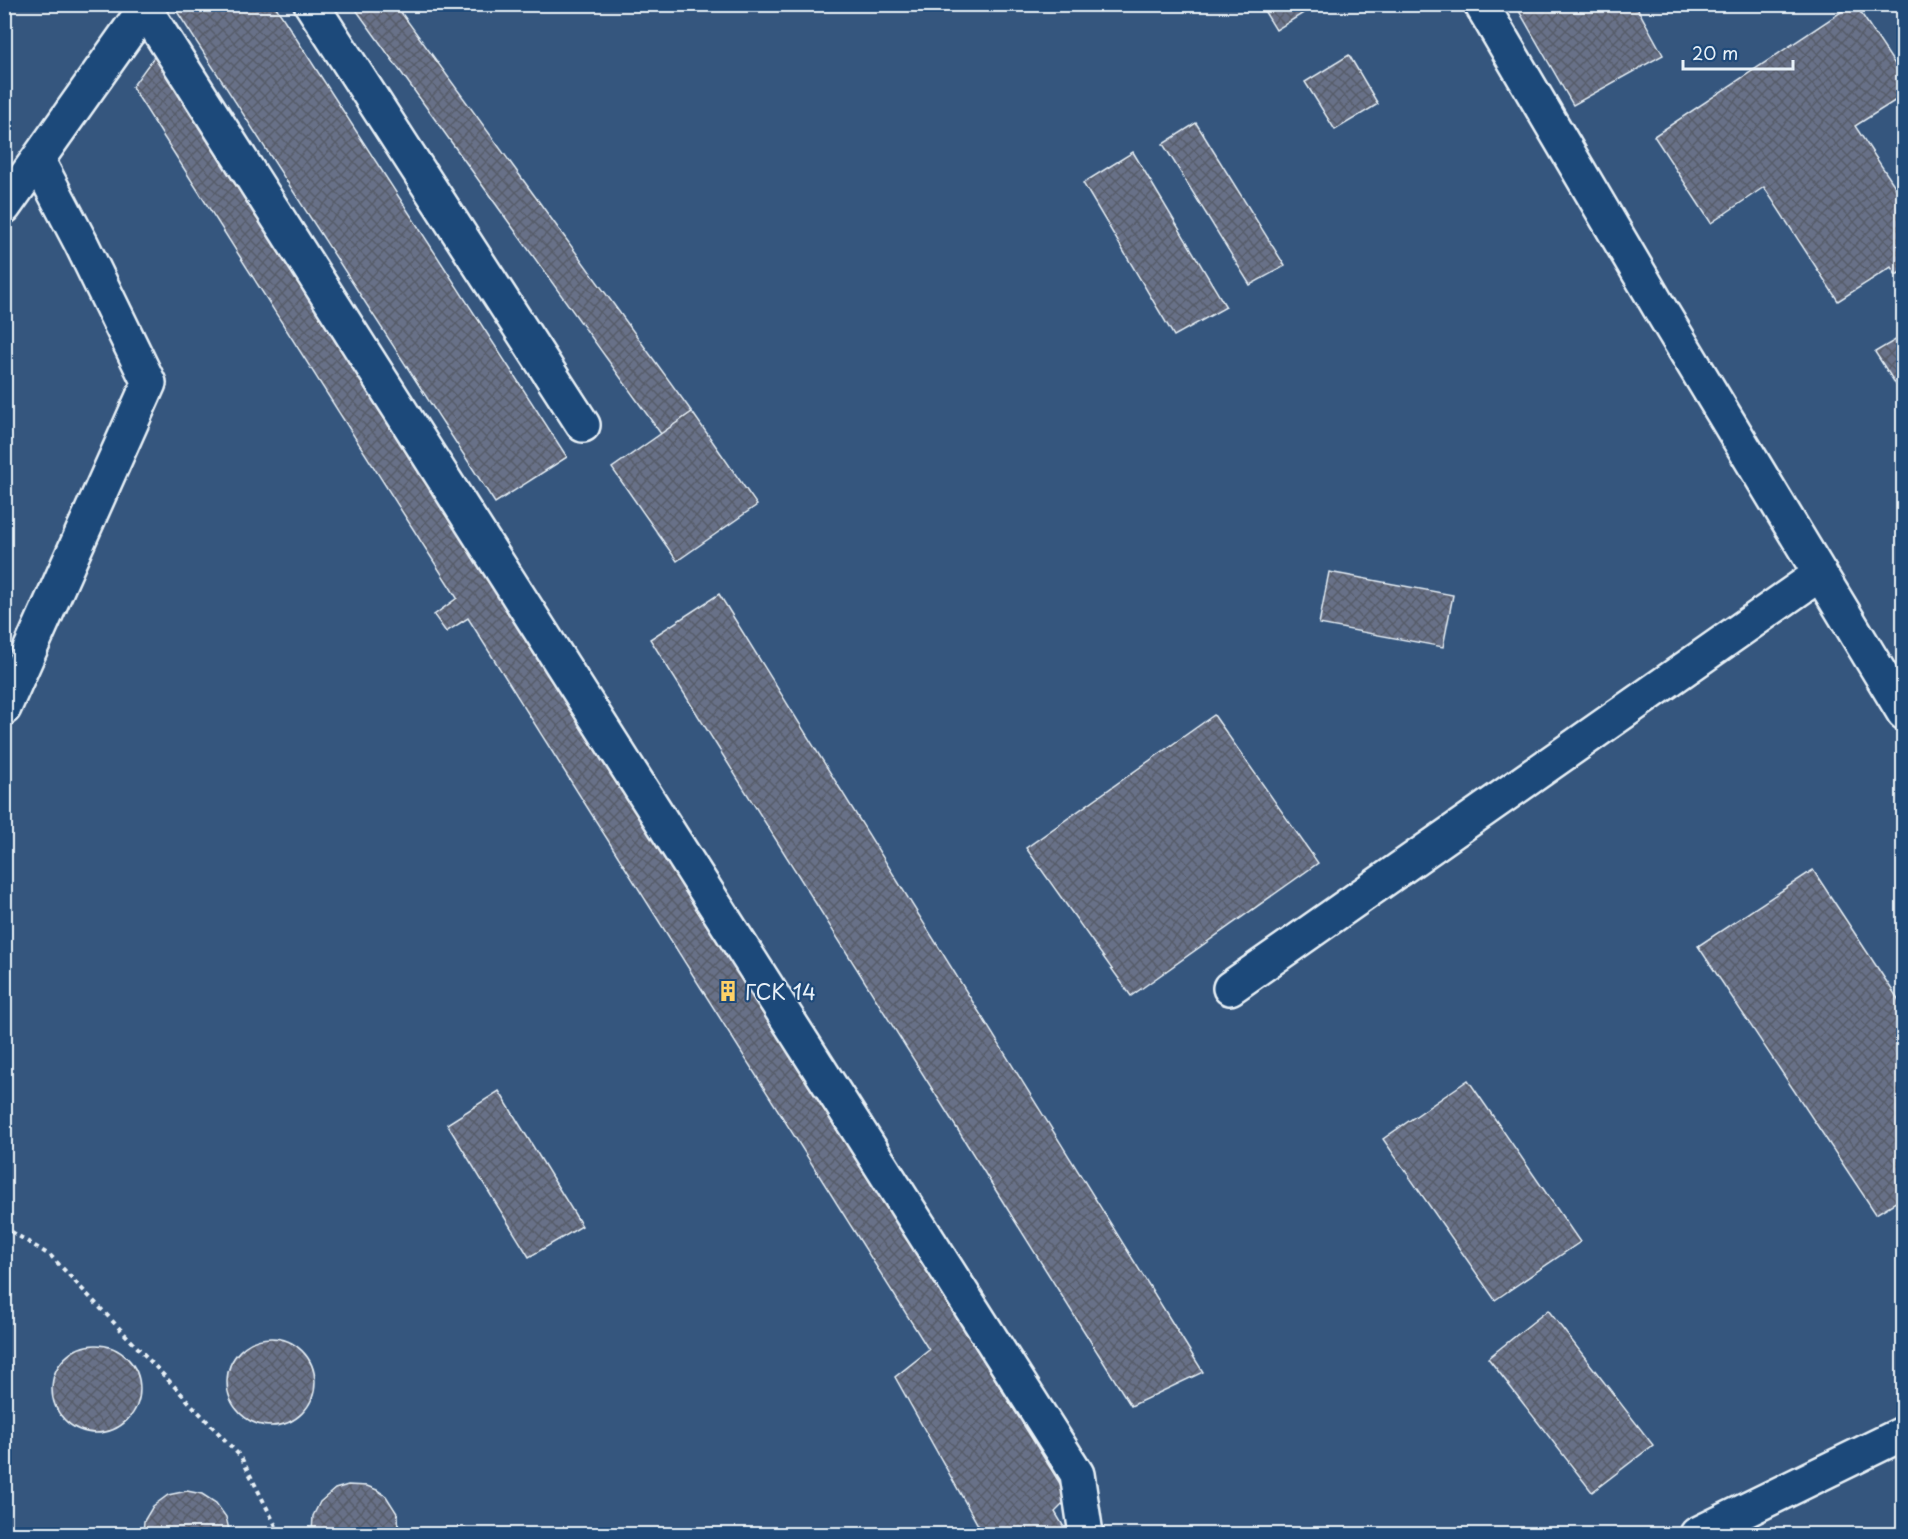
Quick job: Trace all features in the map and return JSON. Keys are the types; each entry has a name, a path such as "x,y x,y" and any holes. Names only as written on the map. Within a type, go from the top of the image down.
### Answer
{"street":[{"path":"311,4 583,425"},
{"path":"1481,4 1653,297 1904,712"},
{"path":"4,207 146,7 1077,1474 1086,1534"},
{"path":"4,708 149,383 38,160"},
{"path":"1230,988 1820,574"},
{"path":"1697,1534 1904,1433"}],"path":[{"path":"4,1227 51,1256 241,1457 280,1534"}],"building":[{"path":"175,4 274,4 567,457 495,503 174,7"},
{"path":"352,4 395,4 692,412 661,434"},
{"path":"1260,4 1318,4 1276,30"},
{"path":"1515,4 1635,4 1663,55 1573,105"},
{"path":"1853,4 1904,78 1904,95 1855,126 1904,200 1904,270 1896,275 1891,267 1838,301 1764,187 1711,223 1654,136"},
{"name":"ГСК 14","path":"164,43 1069,1498 1055,1512 1068,1534 983,1534 895,1377 929,1350 468,618 446,632 434,615 457,598 132,87"},
{"path":"1349,55 1378,104 1335,130 1305,82"},
{"path":"1196,123 1285,266 1250,285 1163,144"},
{"path":"1133,152 1226,307 1174,336 1083,183"},
{"path":"1904,335 1904,397 1875,352"},
{"path":"692,412 757,505 677,561 612,468"},
{"path":"1329,572 1453,595 1443,647 1319,624"},
{"path":"719,594 1203,1372 1131,1406 650,639"},
{"path":"1214,715 1318,863 1131,996 1026,848"},
{"path":"1813,870 1904,1008 1904,1197 1876,1214 1698,946"},
{"path":"1468,1080 1580,1242 1495,1300 1383,1139"},
{"path":"499,1091 582,1226 529,1257 447,1124"},
{"path":"1548,1310 1653,1445 1592,1492 1488,1358"},
{"path":"271,1338 288,1341 302,1351 312,1365 315,1382 312,1399 302,1413 288,1423 271,1426 254,1423 240,1413 230,1399 227,1382 230,1365 240,1351 254,1341"},
{"path":"96,1345 113,1348 127,1358 137,1372 140,1389 137,1406 127,1420 113,1430 96,1433 79,1430 65,1420 55,1406 52,1389 55,1372 65,1358 79,1348"},
{"path":"348,1485 367,1486 386,1496 398,1515 399,1534 312,1534 313,1516 320,1502 335,1489"},
{"path":"187,1491 202,1494 216,1503 226,1517 230,1534 143,1534 144,1521 153,1506 168,1495"}],"place":[{"name":"ГСК 14","path":"728,991"}]}
